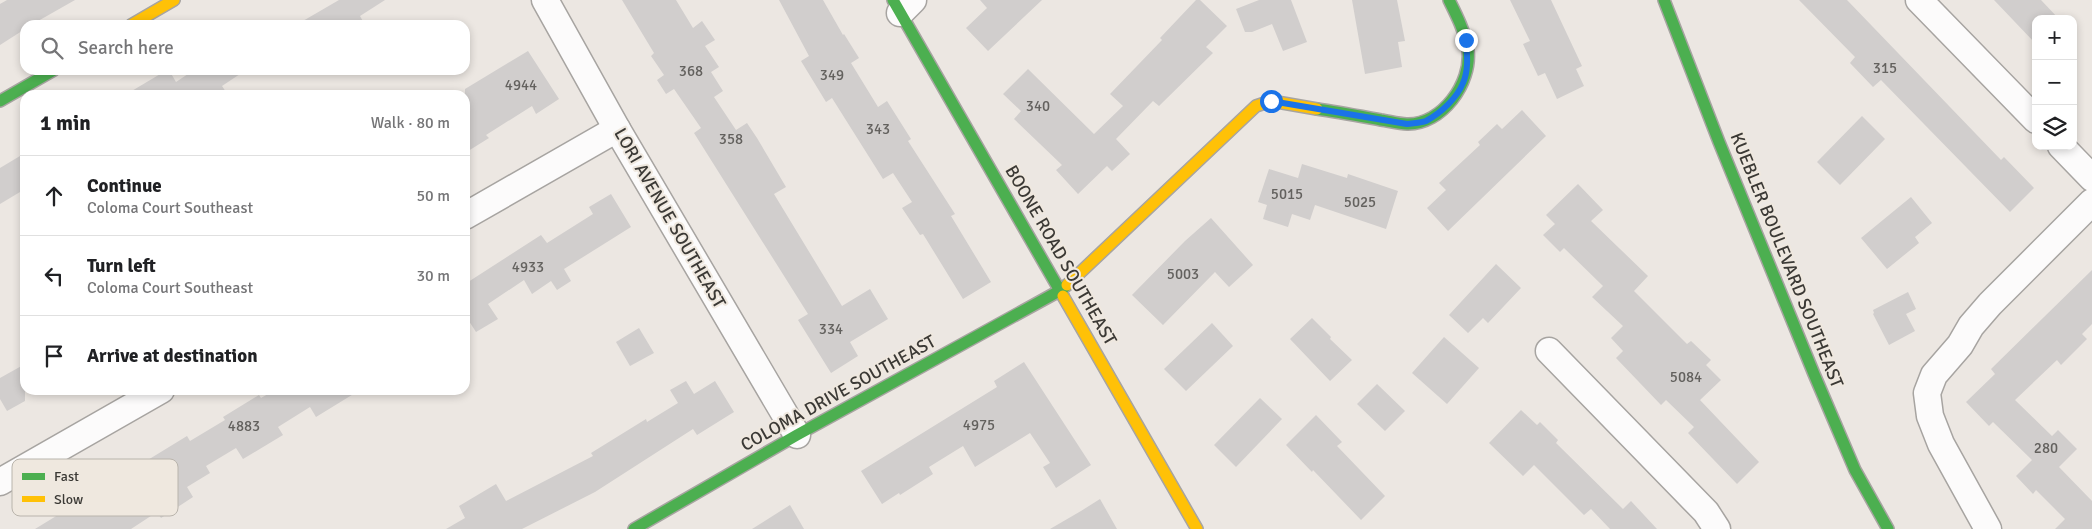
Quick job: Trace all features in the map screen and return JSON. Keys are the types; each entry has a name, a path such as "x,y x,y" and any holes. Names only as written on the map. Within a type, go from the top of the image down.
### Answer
{"street":[{"name":"LORI AVENUE SOUTHEAST","path":"545,0 617,129 797,435"},
{"name":"COLOMA DRIVE SOUTHEAST","path":"634,529 797,435 1061,290 1256,106 1271,101 1292,103 1407,124 1425,122 1442,110 1454,98 1464,82 1468,61 1466,40 1449,0"},
{"name":"KUEBLER BOULEVARD SOUTHEAST","path":"1664,0 1719,142 1814,374 1855,470 1888,529"},
{"path":"1919,0 2032,116"},
{"path":"138,20 162,3"},
{"name":"BOONE ROAD SOUTHEAST","path":"902,4 1197,529"},
{"path":"0,101 45,75"},
{"path":"470,213 617,129"},
{"path":"2065,150 2092,178"},
{"path":"1988,529 1941,444 1930,416 1927,393 1934,375 1960,345 1971,326 1990,304 2092,202"},
{"path":"1549,351 1706,512 1716,529"},
{"path":"40,459 152,395"},
{"path":"0,482 12,475"}],"building":[{"path":"7,0 75,0 40,20 20,20 20,32 0,45 0,4"},
{"path":"339,0 385,0 360,16 362,20 305,20"},
{"path":"622,0 676,0 693,28 702,21 715,40 705,46 719,67 711,72 723,91 714,97 736,130 747,123 757,138 786,187 774,194 842,306 870,289 888,319 850,342 858,356 831,373 798,320 808,314 694,133 701,128 674,89 666,94 657,80 664,75 651,56 654,53"},
{"path":"779,0 823,0 859,58 851,63 878,107 887,101 911,139 908,141 955,214 951,216 991,282 963,299 923,234 920,235 902,208 912,202 893,173 883,179 832,98 826,102 801,61 809,56"},
{"path":"980,0 1042,0 988,51 966,28 987,8"},
{"path":"1196,0 1200,0 1227,26 1206,47 1213,53 1159,106 1153,101 1116,139 1130,154 1112,171 1107,166 1078,194 1056,170 1062,165 1014,119 1021,111 1003,94 1028,69 1094,134 1123,106 1110,94 1162,40 1160,38"},
{"path":"1259,0 1291,0 1307,42 1283,51 1272,24 1252,32 1245,32 1236,9"},
{"path":"1352,0 1397,0 1405,41 1398,42 1402,67 1365,74"},
{"path":"1510,0 1551,0 1582,66 1576,69 1584,86 1557,99 1545,73 1538,76 1523,44 1530,41"},
{"path":"1799,0 1847,0 2001,160 2004,157 2034,188 2010,212 1881,80 1873,87 1850,63 1855,57"},
{"path":"1994,0 2041,0 2055,15 2032,15 2032,40"},
{"path":"528,51 559,99 536,114 532,106 486,135 489,138 470,150 470,90 465,89"},
{"path":"159,75 172,75 176,82 186,75 238,75 222,86 225,90 133,90"},
{"path":"1522,110 1546,136 1448,231 1427,208 1446,190 1439,183 1480,145 1478,142 1497,124 1502,129"},
{"path":"1862,116 1885,139 1840,185 1817,162"},
{"path":"20,156 20,192 0,204 0,168"},
{"path":"1302,164 1347,178 1348,174 1398,191 1386,229 1315,205 1310,220 1292,214 1288,227 1263,219 1267,205 1258,202 1269,169 1298,178"},
{"path":"1578,184 1603,210 1591,221 1648,276 1634,291 1687,344 1691,341 1711,360 1706,365 1721,380 1700,400 1759,462 1737,484 1688,433 1694,427 1666,400 1661,405 1616,358 1623,351 1611,338 1623,326 1592,297 1603,286 1564,248 1560,252 1543,235 1555,224 1546,215"},
{"path":"611,194 631,227 564,269 571,281 557,290 551,281 532,294 524,280 488,304 498,319 476,332 470,323 470,281 541,235 547,243 593,214 589,207"},
{"path":"1911,197 1932,223 1915,237 1919,243 1887,269 1861,238"},
{"path":"1211,218 1253,265 1229,287 1215,272 1163,325 1132,295 1185,241"},
{"path":"1496,264 1521,288 1488,323 1483,318 1468,333 1449,315"},
{"path":"2092,270 2092,324 2082,334 2087,339 2061,365 2057,360 2015,400 2052,436 2058,430 2077,449 2059,467 2092,501 2092,529 2055,529 2065,519 2036,490 2033,494 2016,476 2032,460 1993,422 1989,426 1966,402 1995,374 1991,369"},
{"path":"1908,292 1916,309 1906,314 1915,331 1889,345 1873,314 1873,310"},
{"path":"1312,318 1352,360 1330,381 1290,339"},
{"path":"1212,323 1233,346 1186,391 1164,369"},
{"path":"639,328 654,353 630,366 616,342"},
{"path":"1444,337 1479,368 1447,404 1412,373"},
{"path":"1024,362 1091,465 1056,488 1043,467 1050,463 1030,433 975,467 963,446 929,467 933,474 882,504 861,471 997,387 994,381"},
{"path":"20,367 20,395 25,395 25,401 7,411 0,399 0,378"},
{"path":"686,381 694,394 715,381 734,412 697,435 693,429 595,492 522,529 446,529 465,518 459,506 496,484 506,501 593,456 591,453 646,419 647,422 678,403 670,390"},
{"path":"1377,384 1405,411 1385,431 1357,404"},
{"path":"259,395 261,398 266,395 352,395 316,417 310,407 278,427 283,435 243,459 236,448 206,466 210,473 187,487 193,497 178,507 178,459 149,459 187,436 190,441 225,420 223,417"},
{"path":"1260,398 1282,419 1236,467 1214,445"},
{"path":"1521,410 1537,425 1540,422 1558,440 1556,443 1623,509 1631,501 1657,529 1610,529 1591,509 1584,515 1534,465 1523,476 1489,443"},
{"path":"1316,415 1342,442 1337,446 1385,496 1361,520 1286,445"},
{"path":"1100,499 1117,529 1050,529 1081,511"},
{"path":"790,505 804,529 752,529"},
{"path":"56,516 151,516 131,529 35,529"}],"traffic: fast":[{"path":"893,0 1063,296"},
{"path":"1317,109 1407,124 1432,118 1443,110 1460,88 1468,63 1465,37 1449,0"},
{"path":"1664,0 1719,142 1814,374 1855,470 1888,529"},
{"path":"0,101 45,75"},
{"path":"634,529 797,435 1067,285"}],"traffic: slow":[{"path":"140,20 174,0"},
{"path":"1067,285 1256,106 1271,101 1317,109"},
{"path":"1063,296 1197,529"}],"route":[{"path":"1271,101 1292,103 1407,124 1425,122 1442,110 1454,98 1464,82 1468,61 1466,40"}]}
